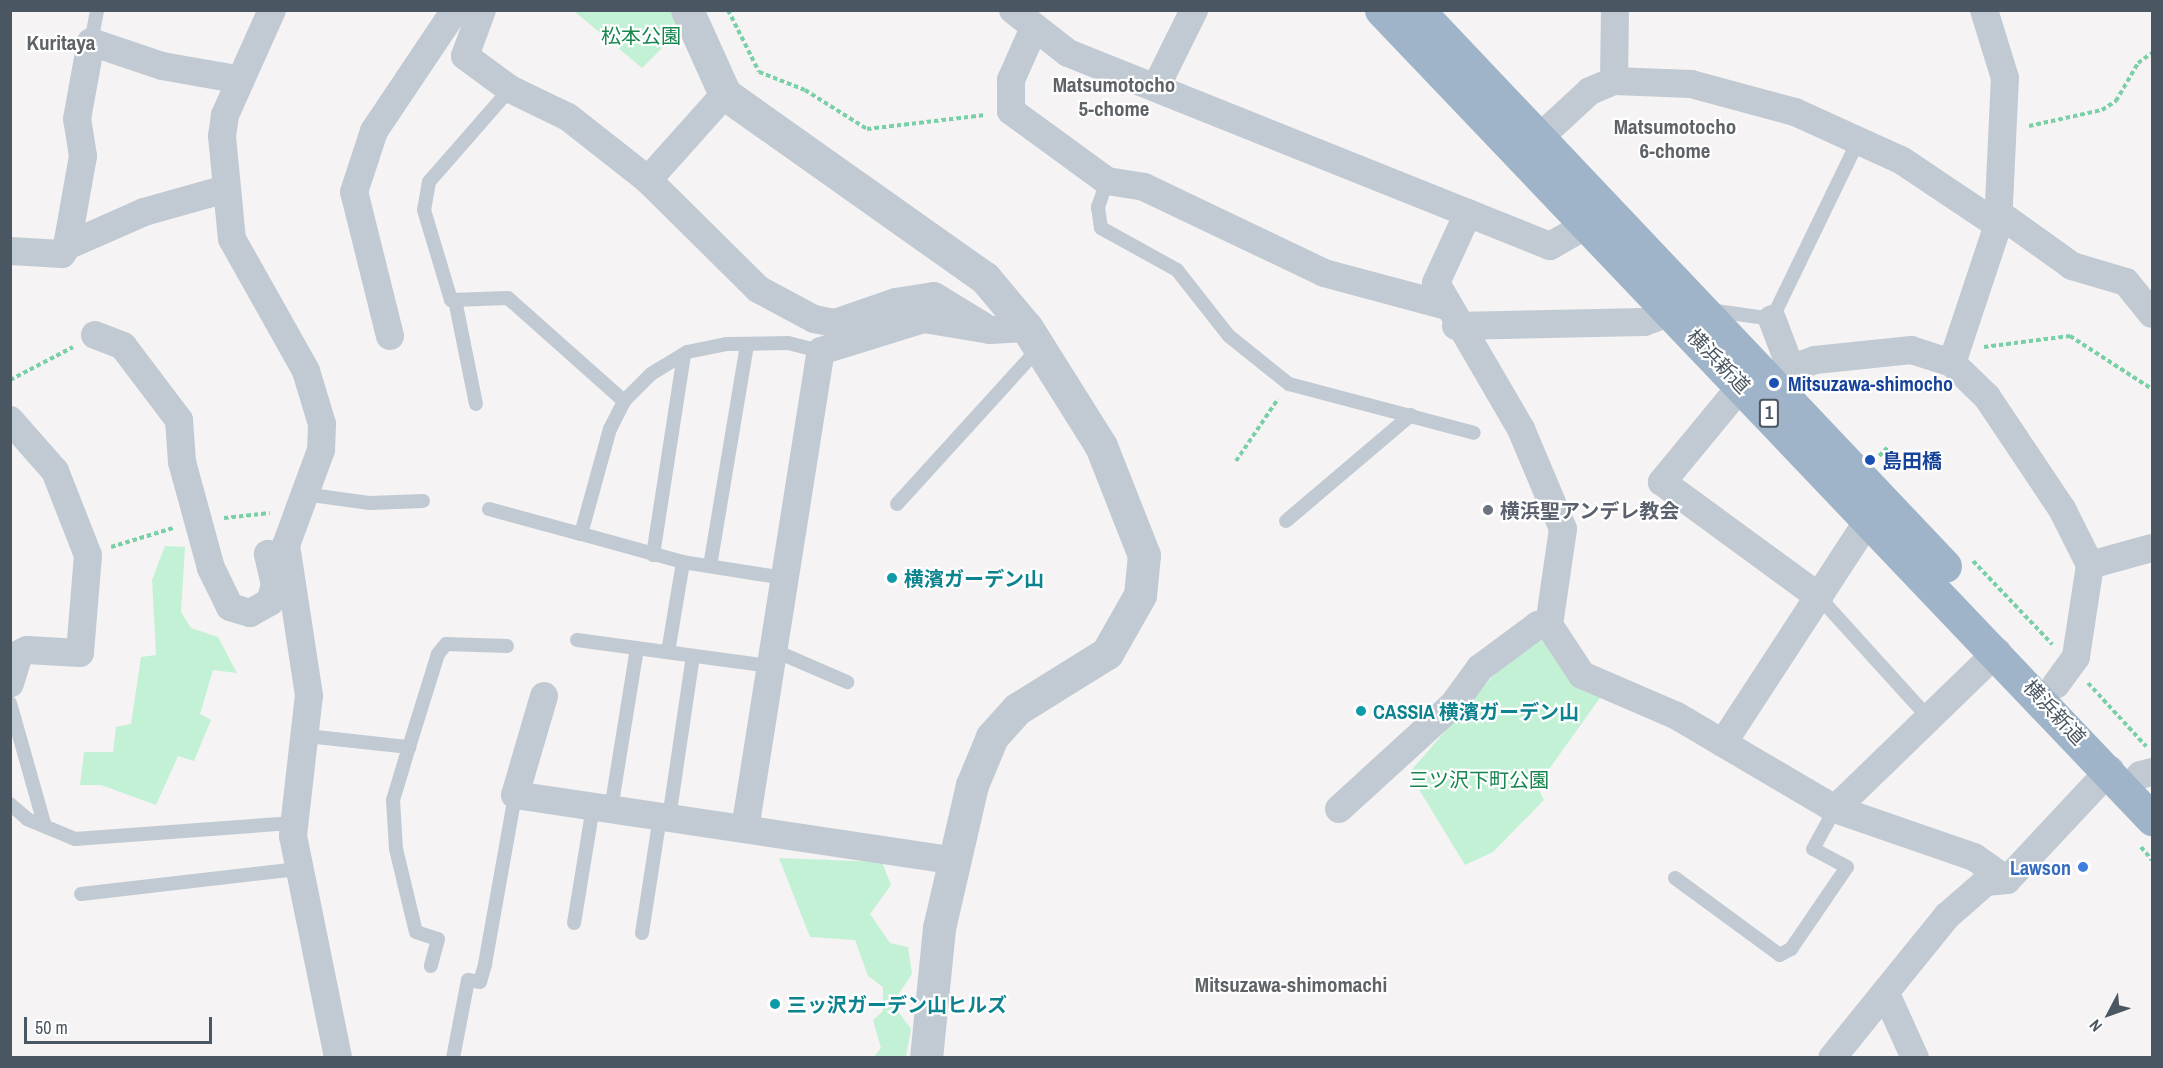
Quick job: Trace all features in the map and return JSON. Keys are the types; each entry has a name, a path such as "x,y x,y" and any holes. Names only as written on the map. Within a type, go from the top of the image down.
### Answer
{"highway":[{"name":"横浜新道","path":"1381,10 1594,216 1687,310 1767,377 2139,776 2152,819"},
{"name":"横浜新道","path":"1418,10 1539,138 1594,216"},
{"name":"横浜新道","path":"1767,377 1869,519 1998,652 2139,776"}],"street":[{"path":"272,10 225,115 226,189 232,239 242,263 306,371 322,424 321,450 291,526 286,545 309,695 307,736 294,823 296,869 338,1058"},
{"path":"390,336 354,192 374,132 455,10"},
{"path":"482,10 465,56 510,89 568,117 648,180 749,282 814,319 835,323 896,302 934,296 990,330"},
{"path":"687,10 725,93 985,278 1034,338 1101,446 1129,508 1144,555 1144,575 1126,626 1107,653 1017,709 992,737 972,785 939,928 926,1058"},
{"path":"1157,85 1194,10"},
{"path":"1614,81 1615,10"},
{"path":"1956,353 1998,219 2005,131 2005,78 1984,10"},
{"path":"1594,216 1550,246 1157,85 1068,53 1024,19 1011,80 1011,111 1107,181 1144,187 1324,273 1451,316 1644,322 1687,310"},
{"path":"67,246 83,156 77,119 91,42 162,66 241,80"},
{"path":"1539,138 1590,91 1614,81 1691,84 1759,101 1795,112 1857,143 1901,160 2072,266 2126,282 2152,314"},
{"path":"648,180 725,93"},
{"path":"10,251 50,258 67,246 144,212 226,189"},
{"path":"1468,213 1436,283 1451,316 1505,411 1563,529 1549,625 1582,675 1677,716 1835,809 1974,857 2007,880"},
{"path":"745,830 821,351 924,319 1034,338"},
{"path":"1767,377 1772,319"},
{"path":"94,335 123,346 179,420 182,462 211,568 230,607 250,613 270,602 275,585 267,549 275,531 291,526"},
{"path":"1819,597 1662,482 1767,377 1815,360 1911,350 1956,353"},
{"path":"1956,353 2062,509 2091,565 2076,657 2056,685"},
{"path":"10,420 55,471 88,555 80,653 27,650 19,654 10,684"},
{"path":"1723,743 1869,519"},
{"path":"2091,565 2152,548"},
{"path":"1339,808 1453,705 1479,668 1538,626 1549,625"},
{"path":"1835,809 1998,652"},
{"path":"544,696 515,795 955,861"},
{"path":"1832,1058 1887,996 1947,916 1986,882 2007,880 2139,776"},
{"path":"1887,996 1915,1058"}],"lane":[{"path":"91,42 97,10"},
{"path":"510,89 429,182 424,210 451,300 508,298 624,400"},
{"path":"1687,310 1772,319 1857,143"},
{"path":"1107,181 1098,207 1101,228 1177,270 1229,336 1289,384 1474,433"},
{"path":"455,300 476,404"},
{"path":"897,504 1034,338"},
{"path":"581,534 610,429 624,400 651,374 684,354 747,344 788,343 821,351"},
{"path":"710,566 747,344"},
{"path":"653,555 684,354"},
{"path":"1286,521 1411,415"},
{"path":"304,494 370,503 423,501"},
{"path":"489,509 653,555 784,578"},
{"path":"668,652 683,562"},
{"path":"1819,597 1929,717"},
{"path":"577,640 693,656 771,658 848,681"},
{"path":"430,966 438,939 416,933 396,849 393,800 438,654 446,644 507,646"},
{"path":"574,923 637,648"},
{"path":"642,933 693,656"},
{"path":"10,702 44,823"},
{"path":"307,736 409,747"},
{"path":"453,1058 468,980 480,982 485,964 515,795"},
{"path":"10,804 27,819 44,823 75,839 294,823"},
{"path":"1675,878 1780,956 1791,949 1847,867 1813,849 1835,809"},
{"path":"81,894 296,869"}],"path":[{"path":"2005,131 2102,110 2116,101 2138,63 2152,53"},
{"path":"10,381 94,335"},
{"path":"1956,353 1976,348 2070,336 2152,389"},
{"path":"1236,461 1289,384"},
{"path":"1876,459 1889,446"}],"green space":[{"name":"松本公園","path":"574,11 673,11 680,30 642,68"},
{"path":"165,546 185,547 181,612 191,628 218,637 237,673 213,670 200,714 211,720 194,761 178,756 156,805 101,785 80,785 84,752 113,752 116,727 131,724 141,657 156,655 152,580"},
{"name":"三ツ沢下町公園","path":"1541,634 1602,695 1537,786 1544,800 1493,852 1465,865 1409,773 1492,677"},
{"path":"779,858 882,862 891,885 870,914 890,943 908,947 912,974 898,995 897,1010 911,1029 906,1057 874,1057 881,1048 873,1020 883,1011 883,987 868,976 855,940 810,937"}],"place":[{"name":"Mitsuzawa-shimocho","path":"1774,383"},
{"name":"島田橋","path":"1870,460"},
{"name":"横浜聖アンデレ教会","path":"1488,510"},
{"name":"横濱ガーデン山","path":"892,578"},
{"name":"CASSIA 横濱ガーデン山","path":"1361,711"},
{"name":"Lawson","path":"2083,867"},
{"name":"三ッ沢ガーデン山ヒルズ","path":"775,1004"}],"district":[{"name":"Kuritaya","path":"61,43"},
{"name":"Matsumotocho 5-chome","path":"1114,97"},
{"name":"Matsumotocho 6-chome","path":"1675,139"},
{"name":"Mitsuzawa-shimomachi","path":"1291,985"}]}
